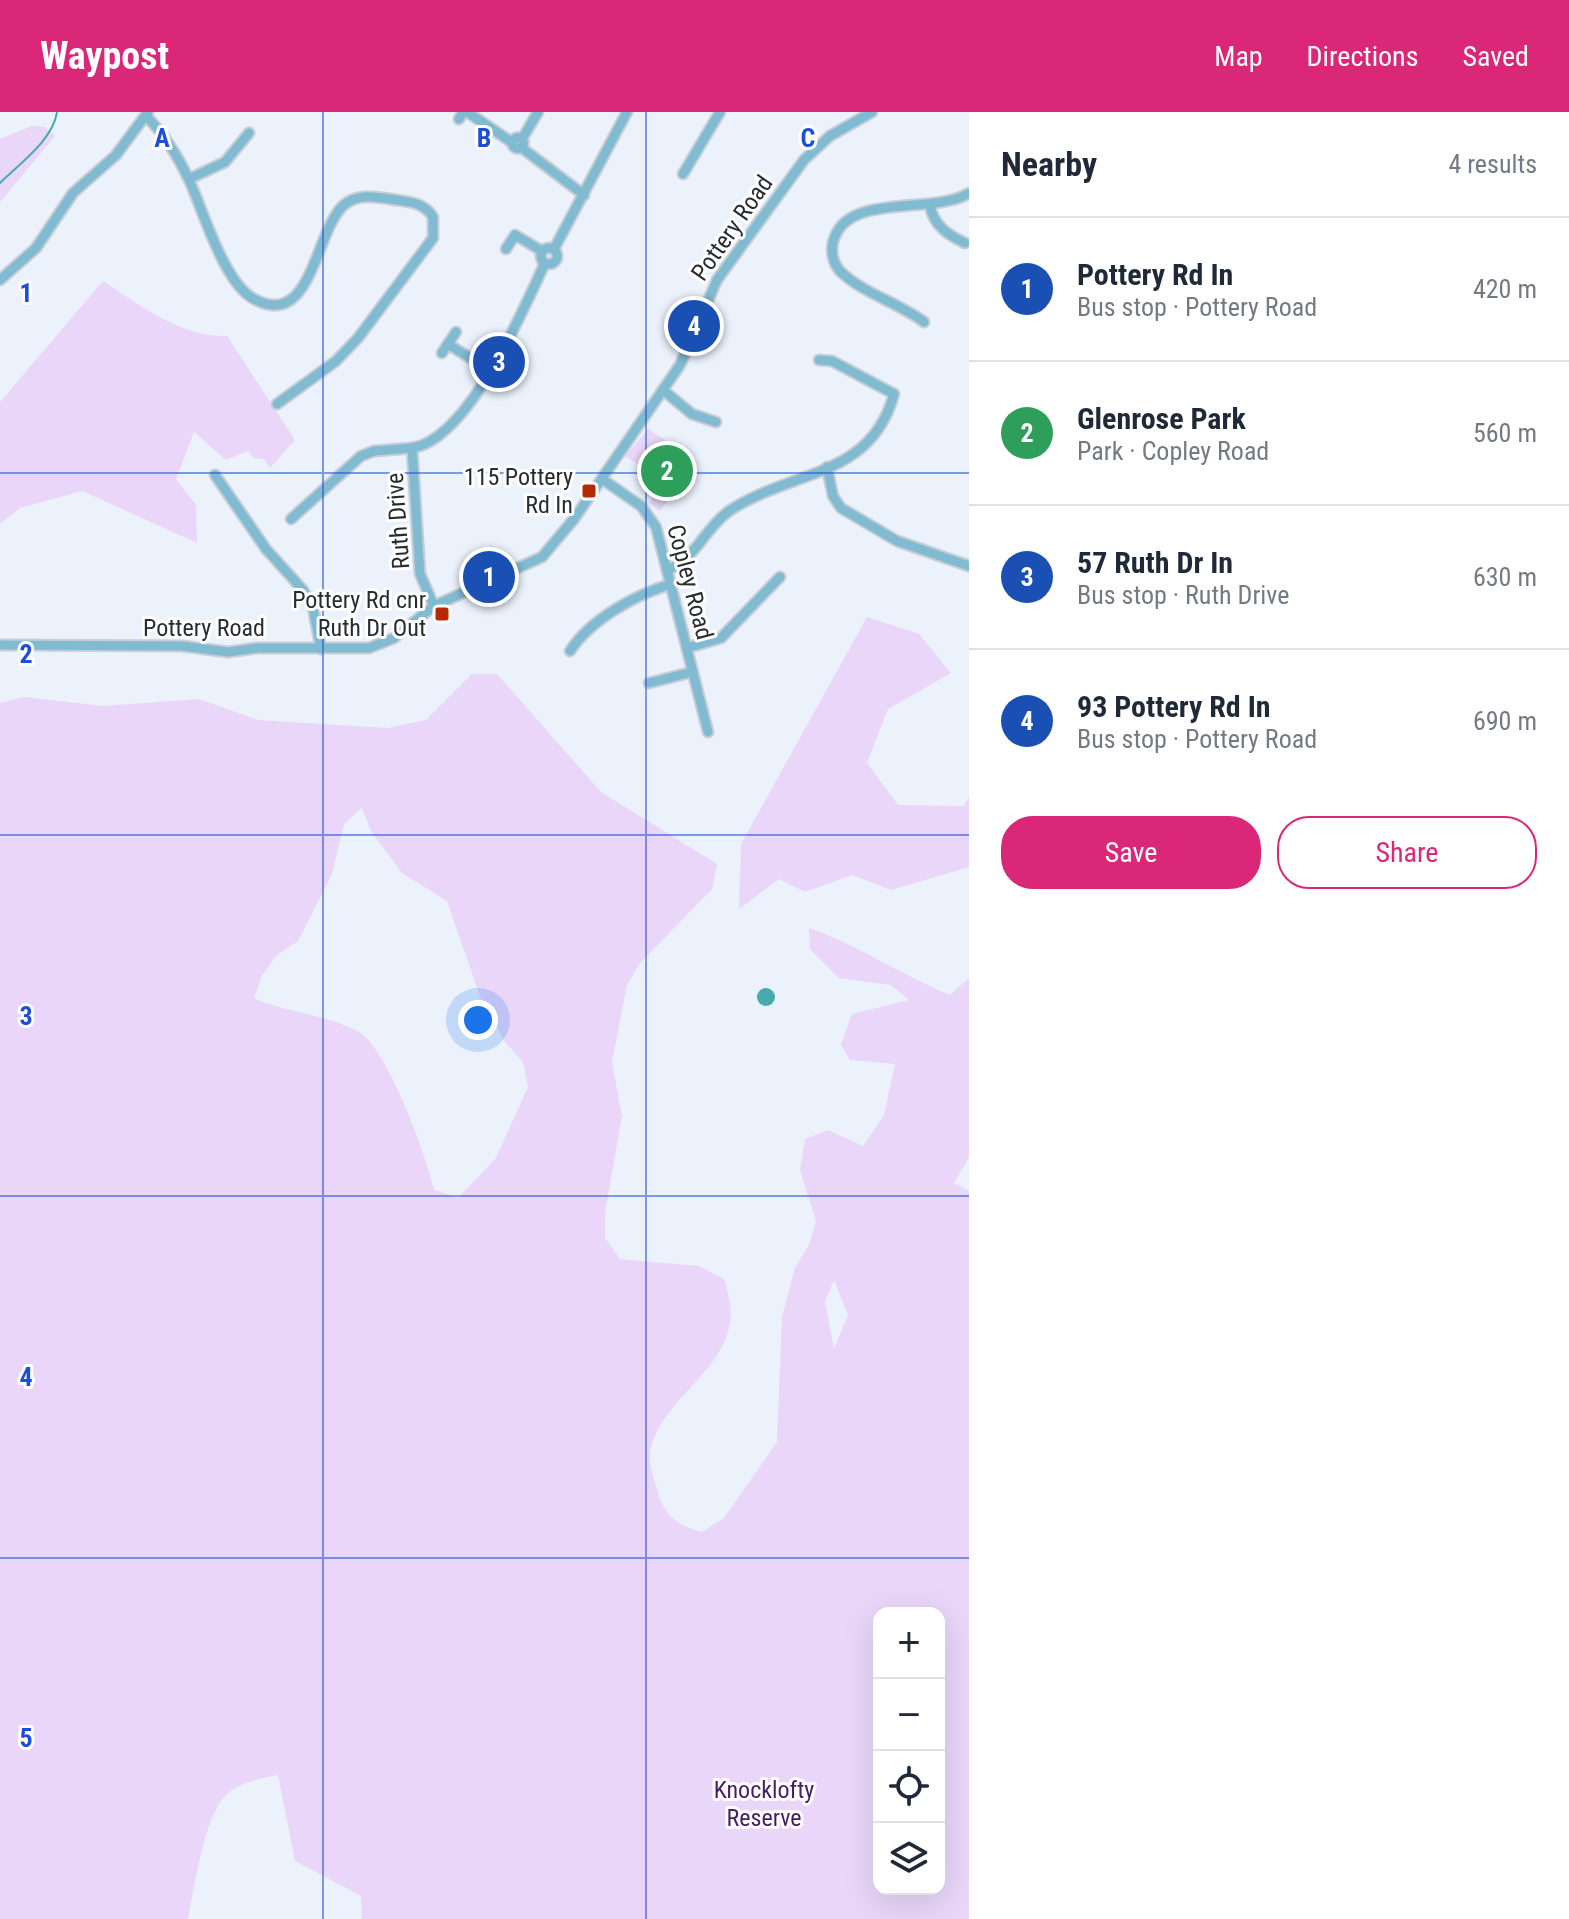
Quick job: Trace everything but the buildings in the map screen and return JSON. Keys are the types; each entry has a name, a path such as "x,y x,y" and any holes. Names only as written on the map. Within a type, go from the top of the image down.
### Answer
{"street":[{"path":"519,143 538,112"},
{"path":"506,249 515,235 542,251 554,249 627,112"},
{"path":"683,174 720,112"},
{"name":"Pottery Road","path":"0,645 182,646 228,652 257,648 377,647 394,638 434,606 542,557 602,479 663,390 689,350 717,280 804,160 830,136 872,112"},
{"path":"0,280 36,248 73,193 116,155 147,114 170,145 189,179 219,251 239,285 252,298 268,303 290,299 302,290 334,216 350,200 366,196 415,203 433,217 433,238 358,338 336,361 277,404"},
{"path":"463,114 519,143 584,195"},
{"path":"189,179 225,162 249,133"},
{"path":"924,322 842,273 833,259 832,246 843,226 865,211 930,206 969,193"},
{"path":"930,206 932,216 945,232 965,243"},
{"name":"Ruth Drive","path":"434,606 420,574 412,448 442,435 489,370 545,263 557,259 554,249"},
{"path":"542,251 545,263"},
{"path":"456,332 445,348 489,370"},
{"path":"667,570 685,562 731,510 827,467 872,441 883,426 894,394 832,361 819,360"},
{"path":"663,390 692,414 716,422"},
{"path":"291,519 361,456 374,451 412,448"},
{"path":"827,467 837,504 897,541 969,566"},
{"path":"215,475 266,549 303,590 313,608 321,649"},
{"name":"Copley Road","path":"602,479 652,518 708,732"},
{"path":"687,648 721,638 780,577"},
{"path":"570,651 578,639 626,602 671,584"},
{"name":"Copley Road","path":"649,683 692,672"}],"green space":[{"path":"32,126 45,127 55,136 0,202 0,139"},
{"path":"103,281 177,326 227,336 295,440 270,468 264,459 254,458 248,451 226,460 194,432 176,479 196,505 197,543 82,491 20,508 0,524 0,402"},
{"path":"648,429 695,460 660,511 649,503 664,481 625,456"},
{"path":"867,617 919,634 951,673 888,709 867,763 898,805 964,806 969,797 969,867 891,890 852,875 805,892 779,879 739,909 741,844"},
{"name":"Knocklofty Reserve","path":"472,674 497,674 601,792 717,864 712,889 641,962 627,985 612,1062 622,1116 605,1213 605,1238 620,1259 699,1266 724,1279 730,1303 729,1328 723,1345 664,1420 650,1453 663,1506 672,1518 685,1526 702,1532 724,1518 777,1442 782,1317 795,1268 809,1245 816,1221 800,1170 805,1139 828,1130 863,1146 884,1115 895,1064 850,1060 841,1045 852,1014 909,1000 891,985 839,978 810,949 809,928 950,995 969,978 969,1157 954,1183 969,1191 969,1919 362,1919 361,1896 295,1861 278,1775 238,1787 218,1805 201,1854 188,1919 0,1919 0,703 24,697 104,706 199,699 258,720 388,728 426,720","holes":["362,808 371,831 402,873 447,901 481,999 505,1042 523,1062 528,1087 496,1158 458,1198 434,1190 404,1105 382,1059 370,1042 346,1026 254,998 262,975 277,955 298,941 332,874 344,824","834,1280 848,1315 834,1349 825,1301"]}],"water":[{"path":"766,988 775,997 766,1006 757,997"}],"waterway":[{"path":"0,183 42,142 57,112"}],"place":[{"name":"93 Pottery Rd In","path":"694,326"},
{"name":"57 Ruth Dr In","path":"499,362"},
{"name":"Glenrose Park","path":"667,471"},
{"name":"115 Pottery Rd In","path":"589,491"},
{"name":"Pottery Rd In","path":"489,577"},
{"name":"Pottery Rd cnr Ruth Dr Out","path":"442,614"}]}
